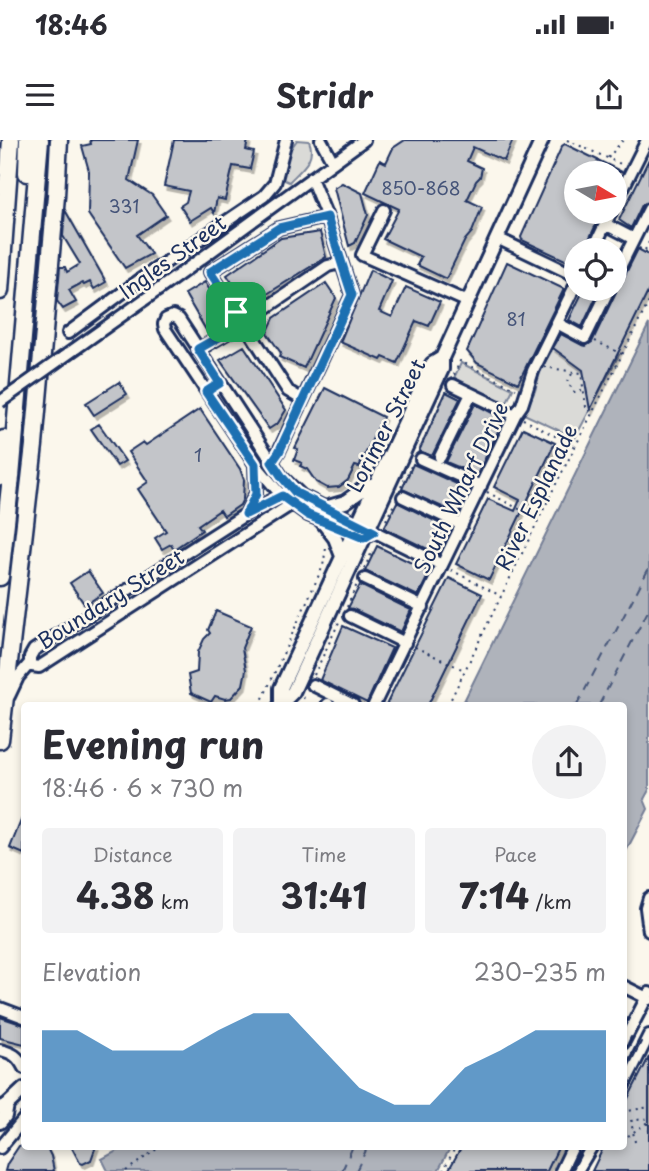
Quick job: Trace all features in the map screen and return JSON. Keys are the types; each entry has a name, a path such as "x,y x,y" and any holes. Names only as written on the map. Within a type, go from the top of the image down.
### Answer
{"highway":[{"path":"0,291 11,140"},
{"path":"0,477 29,140"},
{"path":"0,577 40,140"},
{"path":"0,678 46,221 50,140"},
{"path":"0,740 32,470 59,140"}],"main road":[{"name":"Lorimer Street","path":"283,702 293,692 363,531 442,369 442,358 542,140"},
{"name":"Lorimer Street","path":"281,702 281,688 342,556 363,531 376,485 432,364 442,358"},
{"path":"342,556 324,518 366,487 376,485"},
{"path":"0,1122 5,1116 3,1107 21,1092"}],"street":[{"name":"Ingles Street","path":"68,333 141,279 267,194 276,180 286,140"},
{"path":"321,140 333,162"},
{"name":"Ingles Street","path":"0,402 364,140"},
{"path":"627,180 647,140"},
{"path":"272,462 352,295 327,217 311,178"},
{"path":"384,209 362,255 467,302"},
{"path":"627,253 649,209"},
{"path":"303,400 288,391 210,272 279,228 327,217"},
{"path":"599,238 605,224 634,239"},
{"path":"497,238 564,270"},
{"path":"198,349 244,323 328,266 340,263"},
{"name":"South Wharf Drive","path":"376,702 526,396 537,365 568,301"},
{"path":"556,324 585,338 603,301"},
{"path":"324,518 291,488 177,318 173,316 166,319 165,329 206,392 255,464 293,506 324,518 363,531 442,565"},
{"path":"206,392 220,383"},
{"path":"451,385 515,415"},
{"path":"440,457 471,394"},
{"path":"418,457 481,486"},
{"path":"246,514 256,494 255,464"},
{"name":"Boundary Street","path":"291,488 34,650 30,663 33,667 39,667 293,506 300,495"},
{"path":"403,497 462,525"},
{"path":"365,579 423,607"},
{"path":"345,616 405,643"},
{"path":"3,718 12,688 30,663"},
{"path":"312,682 348,702"},
{"path":"649,898 646,908 649,931"},
{"path":"627,988 648,996 627,1035"},
{"path":"0,1008 21,1016"},
{"path":"637,1015 649,1022"},
{"path":"627,1079 649,1035"},
{"path":"0,1050 18,1057 21,1062"},
{"path":"0,1148 21,1122"},
{"path":"11,1132 21,1133"},
{"path":"561,1171 571,1150"},
{"path":"577,1171 590,1150"}],"path":[{"path":"567,140 613,161"},
{"path":"608,159 623,140"},
{"path":"645,250 649,242"},
{"name":"River Esplanade","path":"449,702 649,302"},
{"path":"585,338 622,355"},
{"path":"386,520 418,457 460,360 518,390"},
{"path":"537,365 581,373 586,407 593,411"},
{"path":"572,373 567,381 574,392 583,390"},
{"path":"515,415 575,446"},
{"path":"481,486 485,491 539,520"},
{"path":"261,702 323,566 326,551 322,528 324,518"},
{"path":"302,702 345,616 373,550"},
{"path":"442,565 502,597"},
{"path":"405,643 465,670"},
{"path":"627,1111 649,1107"},
{"path":"648,1120 649,1130"},
{"path":"635,1142 631,1121 648,1120"},
{"path":"628,1136 648,1120"},
{"path":"126,1171 155,1150"},
{"path":"443,1171 454,1150"}],"shaded area":[{"path":"297,140 309,141 311,153 306,164 289,182 282,179 290,150"},
{"path":"649,324 649,790 644,799 648,809 627,849 627,702 463,702"},
{"path":"562,333 590,348 593,342 619,355 575,438 524,414 535,391 541,369"},
{"path":"461,363 513,389 506,404 454,378"},
{"path":"119,1150 449,1150 438,1171 108,1171 102,1159"}],"building":[{"path":"90,140 138,140 129,180 152,195 166,215 137,235 151,254 125,268 88,214 89,171 82,146 91,144"},
{"path":"174,140 248,140 246,150 254,152 250,169 233,166 225,200 217,198 214,213 211,208 190,221 180,206 186,202 189,191 164,186"},
{"path":"405,140 513,140 504,161 473,147 467,161 482,168 467,200 482,207 472,232 465,240 446,279 417,265 421,257 383,239 399,209 365,193 380,160 386,163 393,148"},
{"path":"565,144 600,161 564,161 564,224 596,224 590,238 564,238 564,259 522,240 521,237"},
{"path":"649,159 649,201 642,205 631,228 625,224 627,204"},
{"path":"342,183 362,193 368,215 355,243 349,246 334,188"},
{"path":"65,210 106,282 94,289 90,282 69,290 76,302 63,309 57,301 60,267 65,267 67,272 80,264 63,236"},
{"path":"320,232 326,257 248,306 227,275 281,238"},
{"path":"638,249 649,255 649,290 590,410 583,370 553,348 561,334 582,345 586,346 592,342 612,301 627,301 627,271"},
{"path":"507,262 564,289 518,383 477,363 467,351"},
{"path":"370,270 392,281 379,311 392,317 406,287 440,302 429,326 416,321 397,363 383,357 381,360 340,342"},
{"path":"205,282 226,318 206,330 185,294"},
{"path":"326,283 336,298 304,368 279,357 281,353 267,333 274,318"},
{"path":"578,301 594,301 582,327 569,320"},
{"path":"244,346 286,410 278,423 269,429 220,360"},
{"path":"119,382 127,394 94,415 86,403"},
{"path":"325,388 383,417 359,467 355,466 348,480 339,487 327,488 316,482 307,469 300,466 302,463 294,460 298,449 295,448"},
{"path":"446,392 460,399 432,456 419,451"},
{"path":"475,404 504,419 477,475 446,462"},
{"path":"200,409 240,469 244,480 243,499 240,505 224,516 220,510 198,525 202,530 174,549 171,544 162,549 155,538 166,531 138,489 148,482 128,452 143,442 146,445"},
{"path":"99,424 125,461 117,466 91,429"},
{"path":"523,428 555,443 489,580 456,564 488,499 515,511 520,500 494,487"},
{"path":"413,464 470,490 458,514 402,489"},
{"path":"397,502 451,529 438,554 384,528"},
{"path":"377,546 430,572 418,596 365,571"},
{"path":"88,571 103,593 85,605 70,583"},
{"path":"449,578 482,594 429,702 387,702"},
{"path":"360,585 411,610 401,632 348,608"},
{"path":"216,611 251,626 242,648 246,670 243,685 231,698 215,696 211,702 191,693 188,675 197,672 198,652 210,633 208,630"},
{"path":"343,626 392,648 367,702 320,680"},
{"path":"21,820 21,853 10,848"},
{"path":"0,1017 21,1024 21,1043 0,1038"},
{"path":"649,1057 649,1171 592,1171 602,1150 627,1150 627,1100"},
{"path":"19,1146 21,1150 48,1150 54,1171 5,1171"},
{"path":"73,1150 95,1150 91,1160 80,1163"},
{"path":"460,1150 557,1150 547,1171 448,1171"}],"ferry route":[{"path":"579,702 649,568"},
{"path":"601,702 649,609"},
{"path":"342,1171 351,1150"},
{"path":"356,1171 366,1150"}],"tram line":[{"path":"627,1046 631,1037"},
{"path":"627,1069 641,1042"},
{"path":"572,1171 583,1150"}],"route":[{"path":"327,217 352,295 272,462 296,493 374,532 364,538 308,515 282,496 246,514 256,494 255,464 206,392 220,383 198,349 244,323 236,312 210,272 279,228 327,217"}]}
